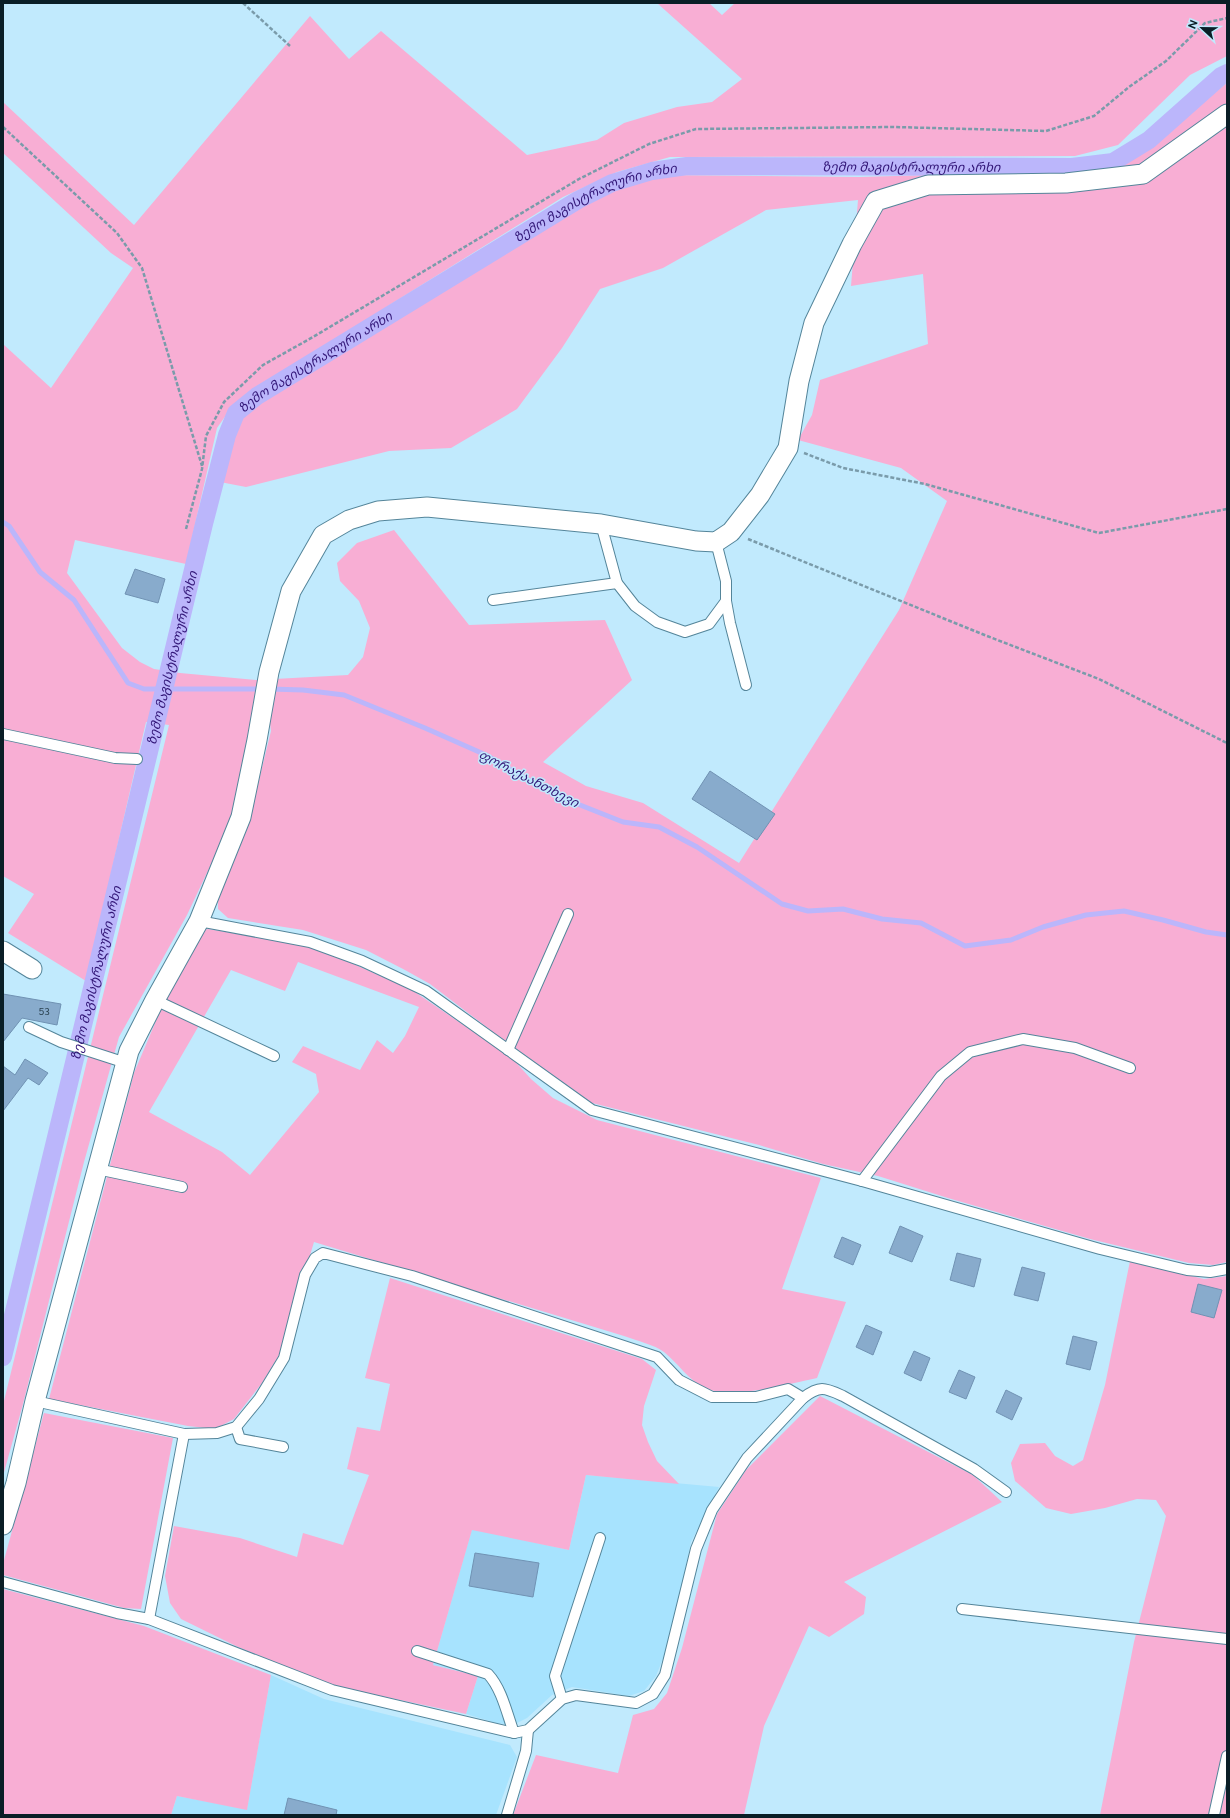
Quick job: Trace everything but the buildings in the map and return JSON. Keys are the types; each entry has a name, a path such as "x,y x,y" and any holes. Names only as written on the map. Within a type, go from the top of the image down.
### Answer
{"street":[{"path":"3,1525 16,1483 35,1402 97,1169 119,1061 129,1051 155,1000 199,921 241,817 258,740 269,672 291,591 323,535 349,520 378,511 427,508 601,524 696,541 724,537 760,495 788,448 799,381 814,323 852,244 876,201 928,185 1066,183 1143,174 1227,114"},
{"path":"3,952 32,969"}],"lane":[{"path":"601,524 617,583 635,606 657,622 685,632 709,624 726,601"},
{"path":"724,537 726,601 730,624 746,686"},
{"path":"493,600 617,583"},
{"path":"3,734 115,758 137,759"},
{"path":"508,1050 568,914"},
{"path":"199,921 310,942 362,961 426,991 592,1110 862,1181 1107,1251 1187,1270 1210,1272 1227,1269"},
{"path":"155,1000 274,1056"},
{"path":"29,1027 61,1042 119,1061"},
{"path":"862,1181 941,1076 970,1052 1023,1040 1075,1048 1130,1068"},
{"path":"97,1169 182,1187"},
{"path":"35,1402 184,1434 217,1432 236,1427 259,1399 284,1358 305,1276 315,1258 323,1253 412,1276 657,1357 678,1380 712,1397 756,1397 788,1389 803,1398"},
{"path":"3,1582 117,1613 149,1619 332,1690 514,1733 528,1730 562,1699 576,1695 636,1703 653,1694 665,1675 696,1549 712,1510 746,1458 803,1398 813,1390 824,1388 844,1396 974,1469 1006,1492"},
{"path":"236,1427 240,1439 283,1447"},
{"path":"149,1619 184,1434"},
{"path":"562,1699 556,1676 600,1538"},
{"path":"962,1609 1227,1639"},
{"path":"417,1651 488,1674 493,1680 498,1691 514,1733"},
{"path":"507,1815 526,1751 528,1730"},
{"path":"1214,1815 1227,1756"}],"path":[{"path":"243,3 290,46"},
{"path":"186,529 202,468 206,436 224,402 263,365 580,179 649,144 696,129 894,127 1046,131 1094,116 1129,87 1166,61 1206,23 1227,18"},
{"path":"3,127 117,233 142,268 202,468"},
{"path":"788,448 843,468 925,484 1099,533 1227,509"},
{"path":"724,537 1099,679 1227,743"}],"shaded area":[{"path":"657,3 709,3 722,15 735,3 1227,3 1227,56 1190,75 1118,145 1075,156 670,157 617,172 563,197 383,309 231,408 217,428 186,564 75,540 67,573 122,648 140,662 154,669 256,680 348,675 363,657 370,628 359,601 340,581 337,563 357,543 394,530 469,625 605,620 632,680 543,762 586,786 643,803 739,863 899,610 947,501 901,468 798,440 812,415 820,380 928,344 923,274 851,286 858,200 766,210 663,268 600,289 562,348 517,409 451,448 389,451 246,487 220,482 233,430 244,413 556,220 617,186 663,175 860,177 1105,170 1125,164 1227,83 1227,1262 1213,1265 1189,1263 1090,1239 878,1176 823,1164 759,1145 592,1103 497,1035 430,984 366,950 303,930 228,918 218,909 218,899 247,829 271,731 268,709 232,820 187,915 119,1037 84,1162 23,1404 3,1476 3,1405 169,725 146,722 86,981 8,933 34,894 3,876 3,344 51,388 133,268 111,253 3,153 3,102 134,225 310,16 349,59 381,31 527,155 597,140 624,123 677,107 712,102 742,79"},
{"path":"208,929 305,945 331,954 412,990 512,1058 531,1079 553,1098 597,1120 821,1178 782,1289 846,1302 817,1378 760,1390 744,1392 716,1391 705,1388 693,1381 664,1352 650,1345 314,1242 281,1352 262,1383 234,1419 215,1429 188,1426 49,1399 134,1073 161,1009 200,931","holes":["298,962 419,1007 405,1036 393,1053 377,1040 360,1070 303,1046 292,1062 316,1074 319,1092 250,1175 222,1152 149,1112 231,970 285,991"]},
{"path":"1130,1261 1204,1279 1227,1276 1227,1815 1100,1815 1134,1642 1166,1516 1156,1500 1137,1499 1105,1508 1071,1514 1046,1508 1015,1481 1011,1463 1020,1444 1045,1443 1055,1456 1073,1466 1083,1460 1105,1385"},
{"path":"390,1278 642,1359 656,1370 644,1406 642,1425 657,1461 679,1484 586,1475 569,1550 472,1530 433,1665 478,1676 466,1714 334,1686 238,1647 181,1619 170,1603 165,1576 174,1526 240,1538 297,1557 303,1533 343,1545 369,1475 347,1469 357,1427 380,1431 390,1384 365,1378"},
{"path":"820,1396 973,1475 1002,1502 844,1582 866,1597 864,1614 829,1637 809,1626 764,1726 744,1815 513,1815 536,1755 618,1773 633,1715 654,1709 667,1693 682,1648 717,1514 746,1470"},
{"path":"44,1413 173,1438 141,1609 124,1608 3,1575 3,1564"},
{"path":"586,1475 719,1487 691,1542 670,1641 656,1676 644,1691 629,1696 572,1687 552,1695 527,1718 513,1725 496,1723 466,1714 478,1676 433,1665 472,1529 569,1550"},
{"path":"3,1589 144,1626 271,1675 247,1810 177,1796 171,1815 3,1815"},
{"path":"271,1675 324,1699 510,1745 517,1757 496,1815 171,1815 177,1796 247,1809"}],"waterway":[{"name":"ზემო მაგისტრალური არხი","path":"3,1357 204,524 227,435 236,413 257,396 578,200 612,183 652,171 687,166 1072,167 1113,162 1149,140 1221,76 1227,73"},
{"name":"ფორაქაანთხევი","path":"3,522 9,526 40,572 74,600 128,683 144,689 262,689"},
{"name":"ფორაქაანთხევი","path":"270,689 303,690 344,695 425,728 486,755 535,784 575,803 623,822 659,827 697,847 782,904 808,911 843,909 882,919 921,923 965,946 1011,940 1043,927 1086,915 1124,911 1206,932 1227,935"}]}
